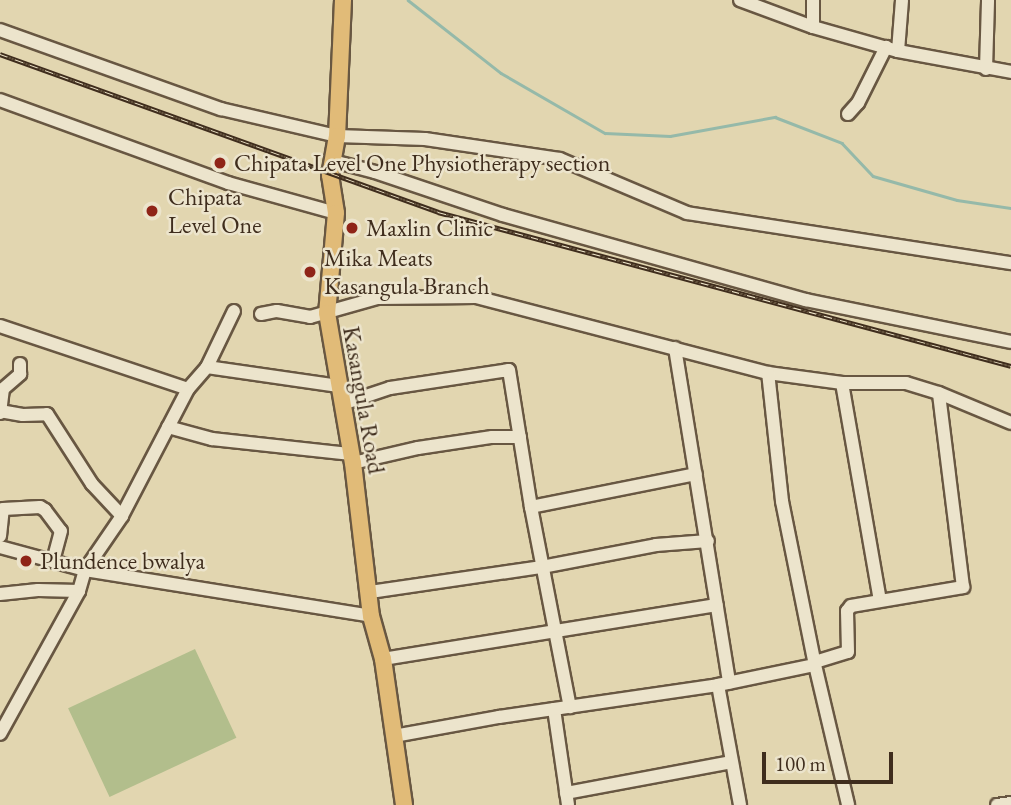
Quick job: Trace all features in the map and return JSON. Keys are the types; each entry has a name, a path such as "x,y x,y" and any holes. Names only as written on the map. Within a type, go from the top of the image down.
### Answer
{"main road":[{"name":"Kasangula Road","path":"342,0 337,136 330,175 336,213 327,313 352,458 371,616 383,659 404,805"}],"street":[{"path":"740,0 813,27 892,49 1011,72"},
{"path":"813,0 813,27"},
{"path":"848,114 858,103 892,49 902,0"},
{"path":"986,69 988,0"},
{"path":"0,30 221,109 337,136 425,139 560,159 687,213 1011,263"},
{"path":"0,100 228,183 336,213"},
{"path":"334,161 503,215 806,300 1011,342"},
{"path":"261,314 277,311 310,317 377,298 476,296 768,373 842,383 906,383 939,393 1011,423"},
{"path":"0,734 79,591 85,570 122,516 188,388 206,367 234,311"},
{"path":"0,326 188,388"},
{"path":"675,348 708,541 717,605 731,762 740,805"},
{"path":"20,365 20,374 3,388 0,412 47,414 92,484 122,516"},
{"path":"206,367 339,386"},
{"path":"342,404 390,388 509,370 531,507 570,707"},
{"path":"768,373 782,502 815,664 848,805"},
{"path":"842,383 880,600"},
{"path":"394,736 724,684 815,664 848,652 847,611 850,606 963,587 939,393"},
{"path":"168,427 212,439 352,458 492,437 520,437"},
{"path":"531,507 696,474"},
{"path":"0,536 3,509 40,507 61,531 53,561"},
{"path":"370,592 542,567 656,545 708,541"},
{"path":"0,547 85,570 371,616"},
{"path":"0,594 79,591"},
{"path":"383,659 717,605"},
{"path":"554,709 567,799 731,762"},
{"path":"997,805 1011,803"}],"green space":[{"path":"195,649 236,738 110,797 68,708"}],"waterway":[{"path":"408,0 501,73 605,133 670,136 775,117 842,143 873,176 957,200 1011,208"}],"railway":[{"path":"0,54 438,212 1011,366"}],"place":[{"name":"Chipata Level One Physiotherapy section","path":"220,163"},
{"name":"Chipata Level One","path":"152,211"},
{"name":"Maxlin Clinic","path":"352,228"},
{"name":"Mika Meats Kasangula Branch","path":"310,272"},
{"name":"Plundence bwalya","path":"26,561"}]}
